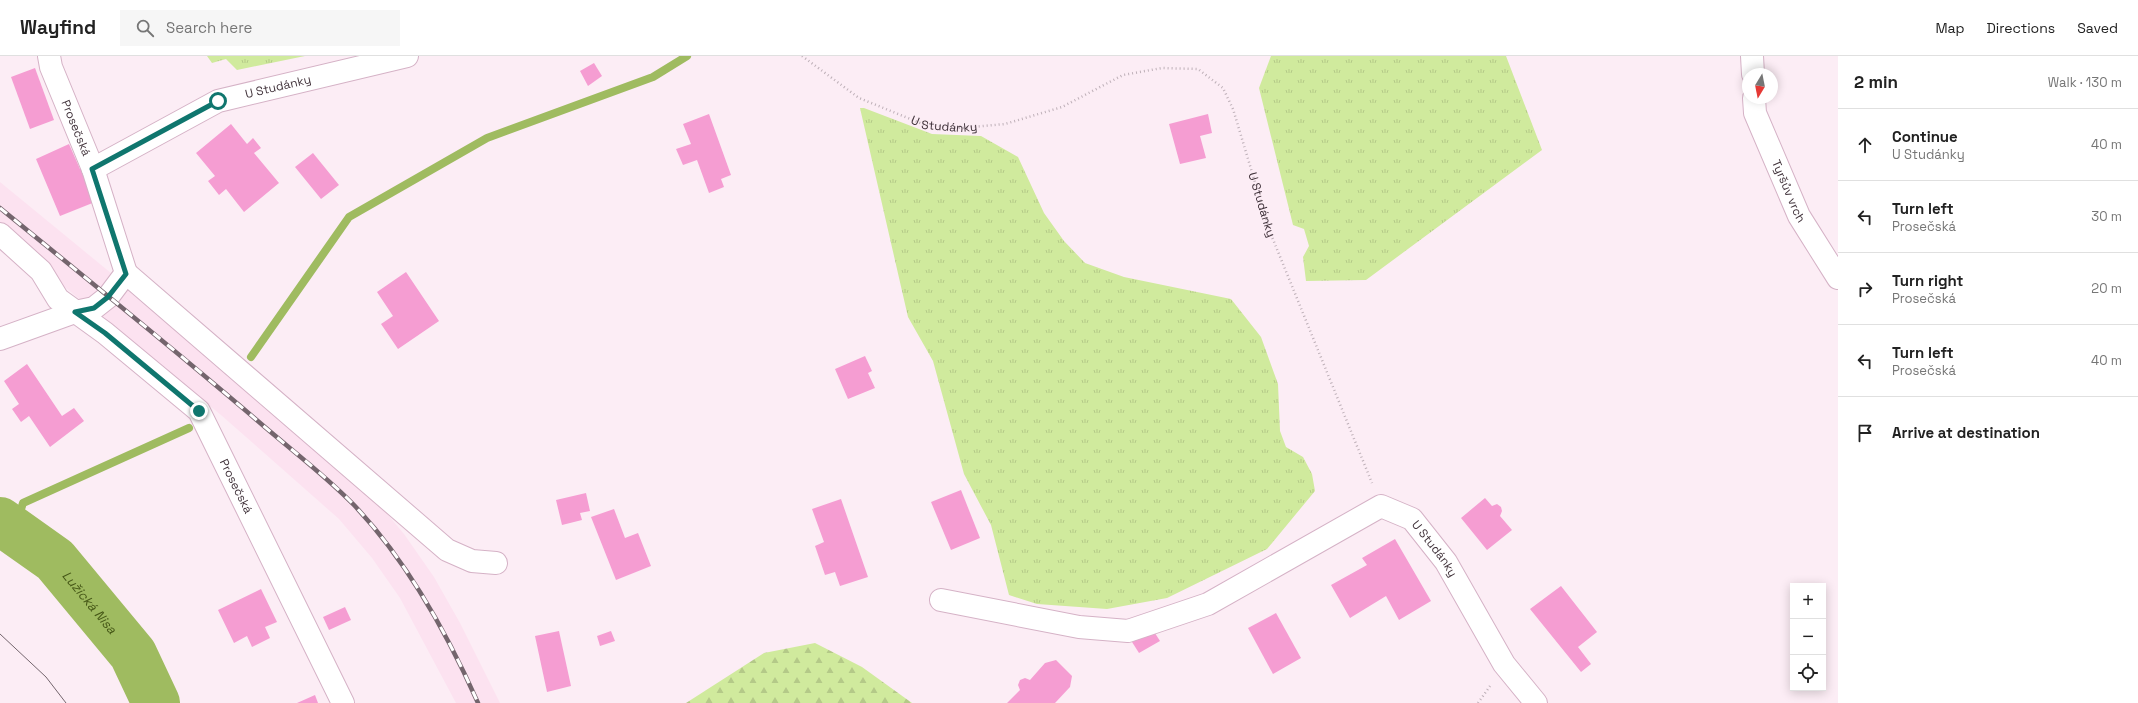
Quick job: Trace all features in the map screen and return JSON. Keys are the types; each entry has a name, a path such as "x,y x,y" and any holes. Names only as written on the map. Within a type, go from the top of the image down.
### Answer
{"street":[{"name":"Prosečská","path":"49,56 51,68 92,169 126,274"},
{"name":"U Studánky","path":"92,169 218,101 407,56"},
{"path":"1752,56 1753,68"},
{"name":"Tyršův vrch","path":"1754,104 1755,113 1799,216 1838,278"},
{"name":"Prosečská","path":"0,234 41,270 58,299 105,333 199,411 343,703"},
{"path":"0,339 75,312 94,308 108,297 126,274 447,550 472,561 496,563"},
{"name":"U Studánky","path":"1381,506 1412,519 1446,562 1504,664 1536,703"},
{"path":"941,600 1078,627 1128,631 1208,604 1381,506"}],"path":[{"name":"U Studánky","path":"802,56 859,98 925,125 962,128 1004,124 1054,109 1122,75 1162,68 1198,70 1223,88 1233,109 1245,144 1270,232 1381,506"}],"shaded area":[{"path":"0,182 167,319 368,491 404,534 434,577 460,623 500,703 456,703 400,598 372,558 339,519 221,415 0,234"}],"green space":[{"path":"207,56 305,56 237,70 226,59 212,63"},
{"path":"1271,56 1506,56 1542,150 1366,280 1306,281 1303,257 1309,246 1304,229 1293,225 1259,88"},
{"path":"860,108 864,108 932,134 981,136 1018,157 1044,213 1064,241 1085,263 1124,277 1231,299 1261,337 1278,384 1280,431 1286,447 1303,457 1312,474 1315,491 1267,549 1167,598 1107,609 1037,604 1009,595 991,525 964,474 933,361 908,317"},
{"path":"815,643 862,667 912,703 686,703 764,653"}],"building":[{"path":"594,63 602,76 588,86 580,71"},
{"path":"35,68 54,120 30,129 11,77"},
{"path":"709,114 731,175 721,179 724,187 709,193 697,160 683,165 676,149 691,144 683,124"},
{"path":"1208,114 1212,133 1200,136 1206,158 1180,164 1169,124"},
{"path":"231,124 247,144 253,138 261,148 254,153 279,183 244,212 226,189 219,195 208,181 215,176 196,153"},
{"path":"69,144 80,169 82,168 84,173 83,175 95,202 60,216 36,159"},
{"path":"313,153 339,185 321,199 295,167"},
{"path":"406,272 439,321 398,349 381,324 393,316 377,292"},
{"path":"865,356 872,371 868,373 875,388 848,399 835,369"},
{"path":"27,364 62,416 74,408 84,421 50,447 29,416 21,422 12,409 19,404 4,381"},
{"path":"961,490 980,538 951,550 931,502"},
{"path":"586,493 590,511 580,513 582,520 562,525 556,500"},
{"path":"1485,498 1492,506 1497,504 1501,507 1502,511 1500,516 1512,530 1487,550 1461,518"},
{"path":"841,499 868,577 840,586 835,572 825,575 815,546 824,542 812,509"},
{"path":"614,509 625,538 638,533 651,566 616,580 591,517"},
{"path":"1395,539 1431,601 1399,620 1386,596 1350,618 1331,585 1367,565 1362,558"},
{"path":"1561,586 1597,632 1578,647 1591,664 1581,672 1530,609"},
{"path":"261,589 277,622 265,627 270,638 252,647 247,636 234,643 218,610"},
{"path":"345,607 351,620 329,630 323,617"},
{"path":"1276,613 1301,658 1273,674 1248,628"},
{"path":"1153,630 1160,641 1139,653 1132,642"},
{"path":"559,631 571,686 547,692 535,636"},
{"path":"611,631 615,641 600,646 597,636"},
{"path":"1056,660 1072,676 1070,687 1055,703 1007,703 1020,690 1018,685 1020,680 1025,678 1030,680 1045,663"},
{"path":"315,695 318,703 297,703"}],"waterway":[{"path":"251,357 349,217 487,138 653,77 687,56"},
{"path":"14,531 23,503 189,428"},
{"name":"Lužická Nisa","path":"0,521 55,560 133,654 156,703"}],"tram line":[{"path":"0,634 46,677 66,703"}],"railway":[{"path":"0,208 195,368 319,473 354,505 391,550 424,599 453,650 478,703"}],"route":[{"path":"199,411 105,333 75,312 94,308 108,297 126,274 92,169 218,101"}]}
